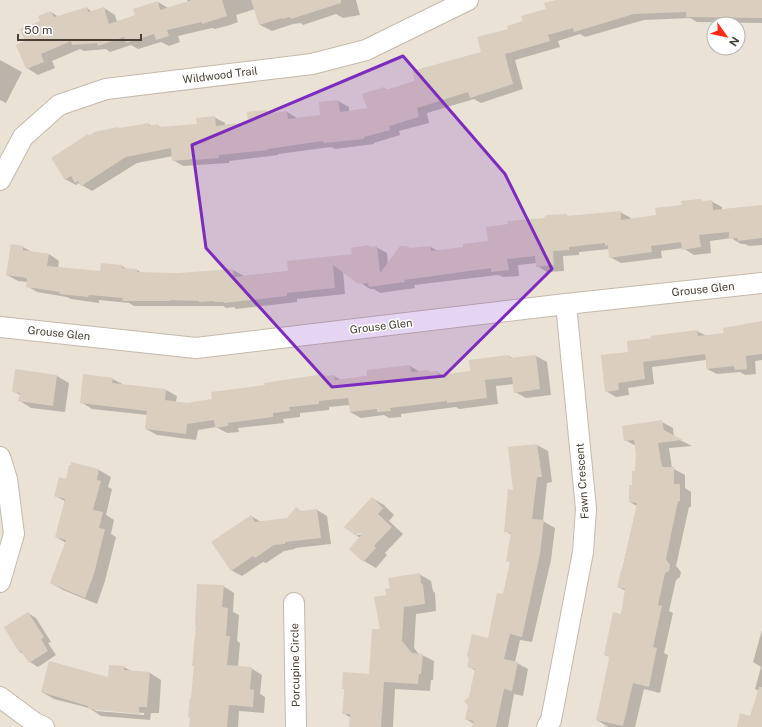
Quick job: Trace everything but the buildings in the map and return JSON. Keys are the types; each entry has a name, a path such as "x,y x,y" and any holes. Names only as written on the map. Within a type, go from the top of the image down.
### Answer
{"street":[{"name":"Wildwood Trail","path":"0,180 23,137 59,105 106,89 312,64 366,50 468,0"},
{"name":"Grouse Glen","path":"0,327 196,348 566,304 762,283"},
{"name":"Fawn Crescent","path":"546,727 551,720 583,552 586,509 566,304"},
{"path":"0,457 7,479 14,534 0,582"},
{"name":"Porcupine Circle","path":"294,603 296,727"},
{"path":"0,697 35,723 44,727"}],"highlighted area":[{"path":"403,56 505,174 552,269 444,376 332,387 206,248 192,145"}],"shaded area":[{"path":"0,0 762,0 762,727 0,727"}]}
